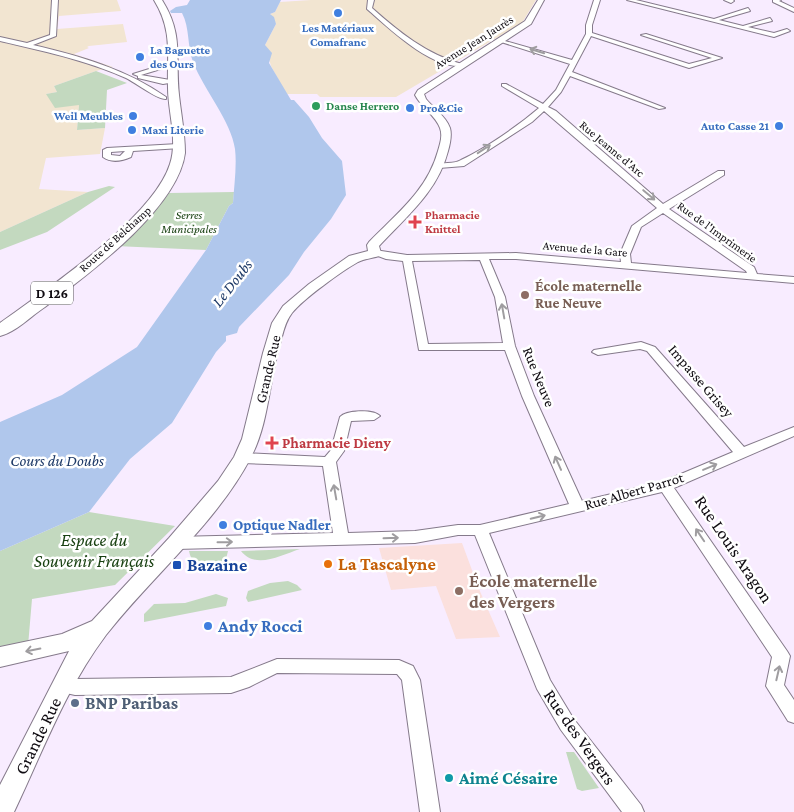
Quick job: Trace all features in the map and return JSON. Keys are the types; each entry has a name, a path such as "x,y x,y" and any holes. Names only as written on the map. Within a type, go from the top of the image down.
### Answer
{"main road":[{"name":"Route de Belchamp","path":"0,322 44,294 123,229 153,198 161,183 173,146 168,82 162,67 169,34 168,25 166,17 156,0"},
{"name":"Route de Belchamp","path":"0,331 50,295 141,218 159,198 169,183 177,163 164,98 174,34 169,17 156,0"}],"street":[{"path":"27,46 53,36 55,0"},
{"path":"371,0 368,8 395,32 446,62 460,65"},
{"name":"Avenue Jean Jaurès","path":"422,101 419,95 424,88 528,22 541,0"},
{"path":"440,166 461,164 529,120 544,107 559,91 589,34 589,25 597,0"},
{"path":"630,0 774,35 788,31"},
{"path":"778,0 775,1 794,10"},
{"path":"714,19 748,10"},
{"path":"744,27 770,20"},
{"path":"589,34 689,66 719,58 644,35"},
{"path":"0,39 68,56 113,71 143,83 164,98"},
{"path":"500,40 574,63"},
{"path":"125,74 150,72 162,67"},
{"path":"113,71 168,82"},
{"path":"569,73 661,108"},
{"path":"143,83 168,82"},
{"name":"Rue Jeanne d'Arc","path":"504,85 544,107 664,208"},
{"path":"375,253 373,246 423,195 440,166 446,131 443,122 422,101"},
{"path":"130,149 173,146"},
{"path":"626,265 625,254 637,226 721,173"},
{"name":"Rue de l'Imprimerie","path":"664,208 668,213 750,269 754,277"},
{"name":"Avenue de la Gare","path":"375,253 408,258 516,256 794,280"},
{"name":"Grande Rue","path":"0,812 63,685 70,652 100,626 176,544 229,480 242,458 251,439 270,353 279,323 288,309 314,286 354,259 375,253"},
{"name":"Rue Neuve","path":"483,256 500,297 509,346 528,396 578,507"},
{"path":"408,258 423,348 509,346"},
{"name":"Impasse Grisey","path":"598,352 641,344 651,349 742,453"},
{"path":"342,540 329,462 337,451 346,417 374,416"},
{"name":"Rue Albert Parrot","path":"480,530 665,486 794,431"},
{"path":"242,458 329,462"},
{"name":"Rue Louis Aragon","path":"665,486 781,656 775,686 794,715"},
{"path":"176,544 415,537 449,531 480,530"},
{"name":"Rue des Vergers","path":"480,530 543,684 567,724 634,812"},
{"path":"0,657 70,652"},
{"path":"63,685 75,687 144,687 231,684 240,683 255,674 277,666 399,667 407,671 411,680 430,812"}],"shaded area":[{"path":"0,0 117,0 121,11 59,16 57,29 123,24 127,42 89,46 87,47 89,48 74,54 113,67 54,86 57,92 46,94 79,105 77,130 105,128 100,154 46,158 39,189 88,192 0,232"},
{"path":"311,0 536,0 522,23 396,97 320,97 317,94 286,94 271,66 265,45 276,24 270,14 275,12 280,2"},
{"name":"École maternelle des Vergers","path":"462,543 500,637 456,639 436,586 391,590 379,548"}],"green space":[{"path":"96,71 127,83 107,90 105,128 77,130 79,105 55,108 46,94 57,92 54,86"},
{"path":"109,186 115,187 47,232 0,250 0,232 88,192"},
{"name":"Serres Municipales","path":"234,192 233,203 229,206 206,250 115,246 150,217 169,193"},
{"name":"Espace du Souvenir Français","path":"89,512 175,526 115,585 32,599 28,646 0,652 0,551"},
{"path":"300,549 261,560 247,557 241,551"},
{"path":"189,551 228,551 223,563 208,567 194,561"},
{"path":"288,581 297,585 302,590 248,602 246,598 248,591 270,583"},
{"path":"216,594 228,598 226,606 144,622 144,614 154,604 185,603"},
{"path":"566,752 574,752 599,788 582,791 577,789"}],"water":[{"name":"Cours du Doubs","path":"190,0 281,0 275,12 270,14 274,17 276,24 265,45 272,53 269,63 291,100 294,100 309,117 322,138 342,161 346,195 331,219 304,252 289,275 239,327 237,333 226,336 226,341 216,352 172,423 130,459 89,512 0,551 0,422 62,395 137,347 206,250 229,206 233,203 236,162 232,138 223,117 193,62 185,19 182,13 171,13 170,11 176,7 187,5"}],"place":[{"name":"Les Matériaux Comafranc","path":"338,13"},
{"name":"La Baguette des Ours","path":"140,57"},
{"name":"Danse Herrero","path":"316,106"},
{"name":"Pro&Cie","path":"410,108"},
{"name":"Weil Meubles","path":"133,116"},
{"name":"Auto Casse 21","path":"779,126"},
{"name":"Maxi Literie","path":"132,130"},
{"name":"Pharmacie Knittel","path":"415,222"},
{"name":"École maternelle Rue Neuve","path":"525,295"},
{"name":"Pharmacie Dieny","path":"272,443"},
{"name":"Optique Nadler","path":"223,525"},
{"name":"La Tascalyne","path":"328,564"},
{"name":"Bazaine","path":"177,565"},
{"name":"École maternelle des Vergers","path":"459,591"},
{"name":"Andy Rocci","path":"208,626"},
{"name":"BNP Paribas","path":"75,703"},
{"name":"Aimé Césaire","path":"449,778"}],"water label":[{"name":"Le Doubs","path":"232,283"}]}
